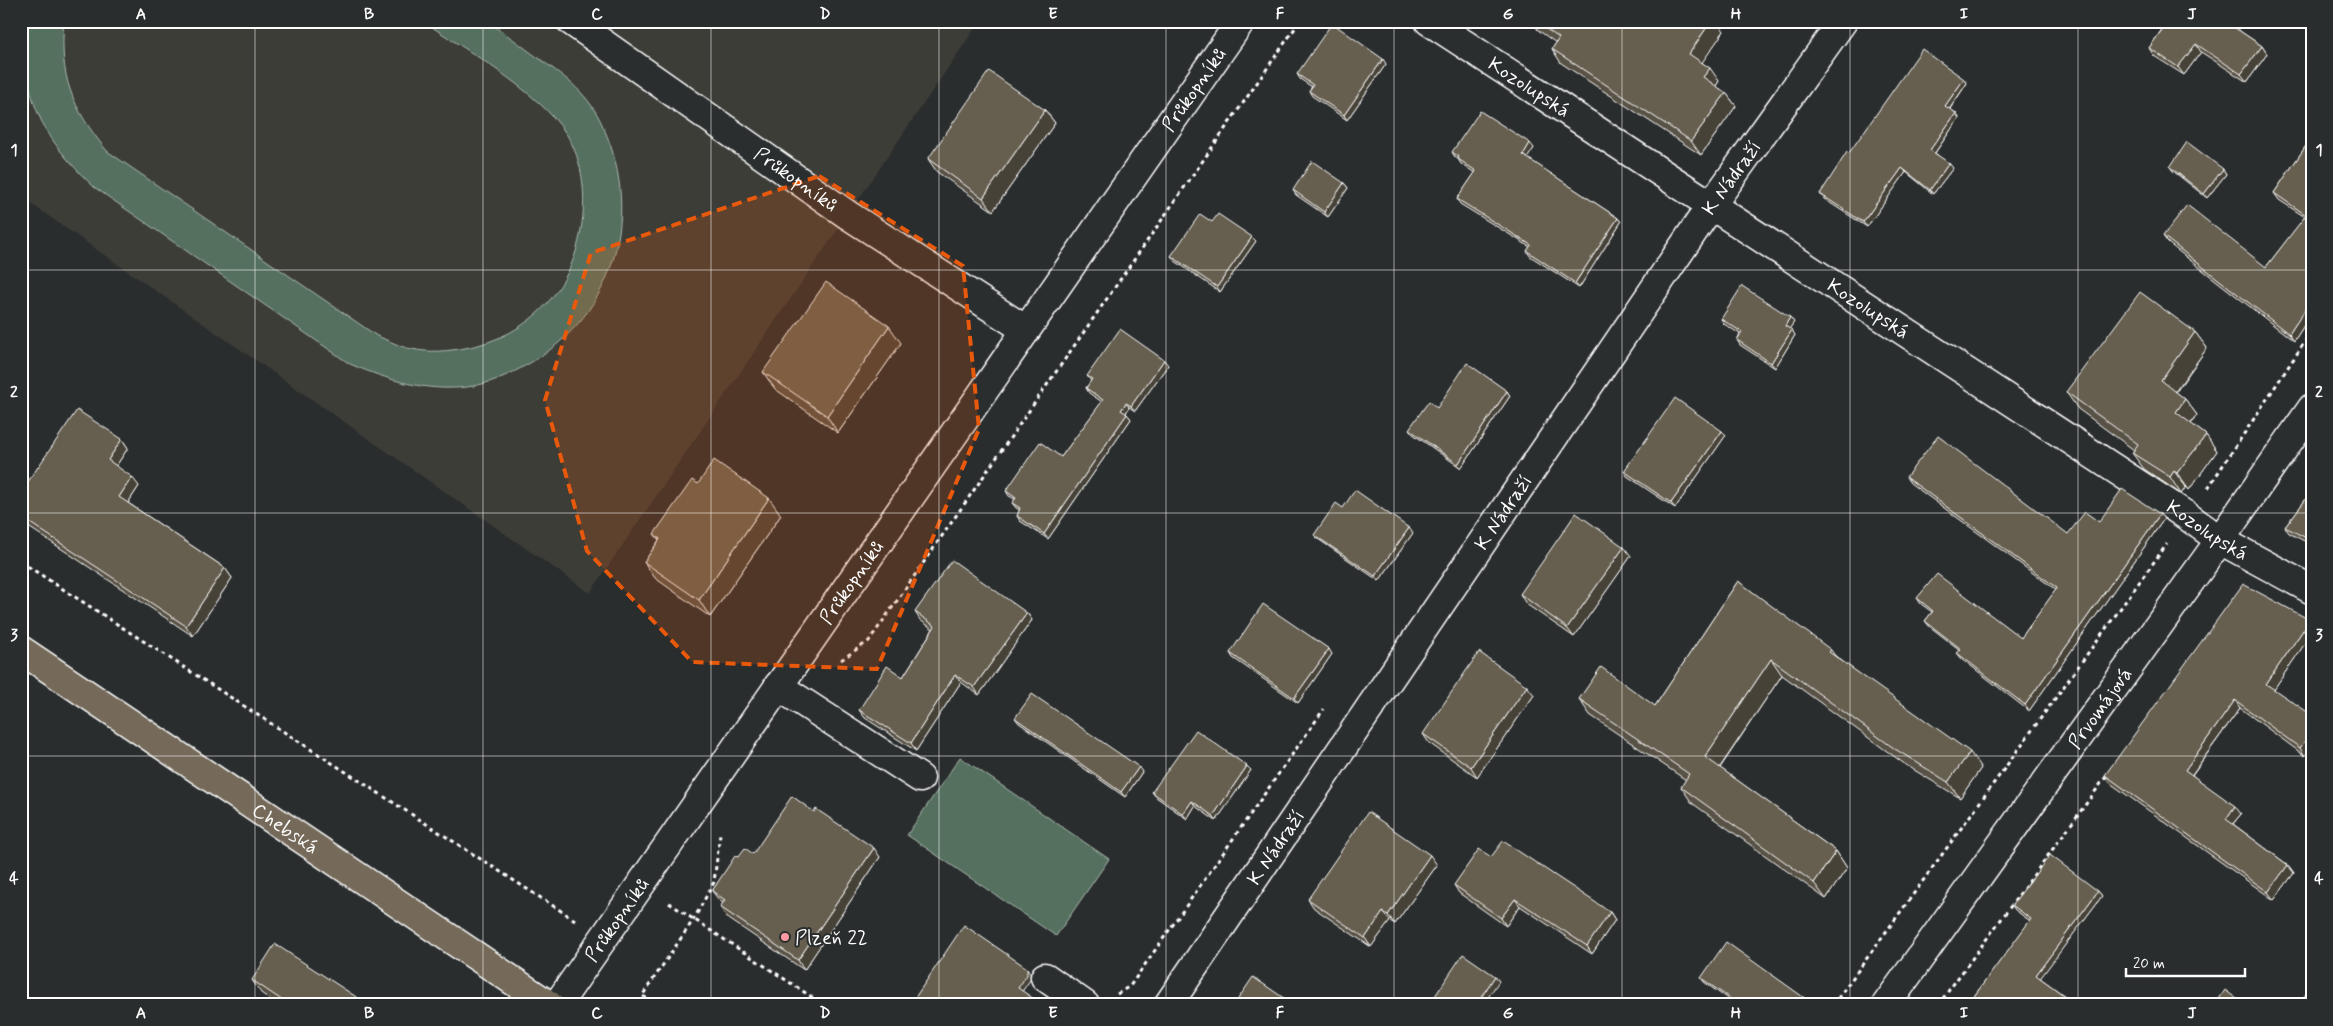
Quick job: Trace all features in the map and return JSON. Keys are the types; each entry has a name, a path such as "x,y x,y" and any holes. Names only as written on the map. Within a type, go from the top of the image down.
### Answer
{"main road":[{"name":"Chebská","path":"21,650 549,1005"}],"street":[{"name":"Průkopníků","path":"572,21 848,215 1026,330"},
{"name":"Průkopníků","path":"557,1005 1240,21"},
{"name":"Kozolupská","path":"1429,21 1710,207 2187,516 2220,540 2312,590"},
{"name":"K Nádraží","path":"1168,1005 1710,207 1842,21"},
{"name":"Prvomájová","path":"1886,1005 2220,540 2312,408"},
{"path":"778,686 920,778"},
{"path":"1044,977 1085,1005"}],"path":[{"path":"840,661 869,641 1300,21"},
{"path":"1833,1005 2203,496 2312,330"},
{"path":"21,562 603,938"},
{"path":"1938,1005 2111,770"},
{"path":"661,1005 642,996 694,919 714,882 721,826"},
{"path":"640,884 824,1005"}],"highlighted area":[{"path":"819,176 963,266 979,429 877,669 692,662 587,551 545,400 591,253"}],"shaded area":[{"path":"21,21 980,21 590,593 21,197"}],"green space":[{"path":"468,20 488,23 573,84 588,100 600,120 613,154 620,188 620,223 614,256 602,288 584,316 560,342 523,367 484,384 452,388 422,386 393,380 350,364 94,187 75,168 47,132 31,93 25,48 26,21 64,21 64,59 70,91 85,120 107,151 377,336 408,348 432,351 459,349 488,342 510,333 528,321 545,306 559,288 569,269 577,247 582,223 584,201 580,167 567,135 555,119 539,103 501,73 423,21"},
{"path":"960,757 1109,859 1056,936 907,835"}],"building":[{"path":"1535,21 1711,21 1689,54 1710,68 1703,77 1726,93 1691,141 1552,49 1559,38"},
{"path":"2165,21 2225,21 2262,46 2241,74 2196,44 2178,67 2149,48 2167,23"},
{"path":"1332,23 1383,59 1344,115 1309,91 1313,85 1297,74"},
{"path":"1922,49 1964,79 1945,106 1956,113 1930,150 1949,163 1930,190 1902,168 1863,222 1820,194 1847,152 1849,153"},
{"path":"989,71 1045,110 983,198 928,159"},
{"path":"1480,111 1530,143 1523,155 1618,218 1575,283 1527,251 1531,245 1457,199 1476,171 1458,159 1459,157 1452,152"},
{"path":"2312,137 2312,299 2289,334 2163,236 2187,205 2266,267 2306,215 2274,193"},
{"path":"2187,142 2223,169 2204,194 2170,167"},
{"path":"1312,161 1344,183 1324,212 1293,190"},
{"path":"1200,214 1212,222 1218,214 1252,237 1217,287 1171,256"},
{"path":"826,282 889,326 827,416 763,372"},
{"path":"1742,286 1790,317 1785,326 1792,330 1771,363 1737,340 1742,332 1721,319"},
{"path":"2140,292 2195,332 2161,380 2185,399 2176,412 2206,435 2177,473 2174,471 2170,477 2132,453 2138,444 2066,392"},
{"path":"1120,329 1164,360 1131,406 1126,403 1121,410 1127,414 1044,534 1017,516 1020,508 1012,503 1016,498 1006,491 1040,442 1061,457 1103,400 1086,388 1092,379 1087,376"},
{"path":"1467,363 1507,391 1458,464 1409,429 1429,401 1437,408"},
{"path":"1675,398 1722,431 1671,503 1624,471"},
{"path":"77,410 122,439 108,460 132,477 119,497 225,568 186,626 21,517 21,492"},
{"path":"1938,436 2068,534 2085,512 2099,522 2122,489 2160,514 2025,705 1957,653 1961,649 1925,621 1933,611 1917,598 1937,574 2021,638 2057,588 1906,477"},
{"path":"714,460 769,498 699,600 644,562 660,539 654,534 692,480 698,484"},
{"path":"1355,490 1409,528 1375,576 1314,535 1336,503 1343,508"},
{"path":"2312,491 2312,541 2285,527"},
{"path":"1576,513 1624,547 1567,628 1520,594"},
{"path":"952,560 1027,613 974,687 955,675 911,743 859,710 887,666 903,677 935,626 915,612"},
{"path":"1738,581 1831,650 1829,652 1970,752 1948,782 1895,749 1771,659 1705,757 1836,851 1814,883 1681,787 1689,774 1579,699 1601,667 1655,706"},
{"path":"2243,584 2310,620 2266,684 2312,715 2312,731 2300,748 2235,700 2185,770 2235,806 2226,819 2288,865 2268,892 2105,775"},
{"path":"1263,604 1329,649 1294,698 1230,653"},
{"path":"1479,652 1527,686 1471,767 1423,734"},
{"path":"1032,694 1139,767 1121,792 1015,718"},
{"path":"1196,730 1247,766 1213,816 1192,801 1183,814 1152,792"},
{"path":"792,796 814,812 816,809 874,848 798,960 720,907 725,900 712,891 735,856 738,857 745,848 753,854"},
{"path":"1368,812 1430,855 1388,915 1383,912 1365,938 1308,899"},
{"path":"1503,841 1610,912 1587,946 1515,899 1501,918 1454,885 1479,849 1491,857"},
{"path":"2050,855 2098,891 2036,975 2069,999 2064,1005 1980,1005 1972,999 2031,919 2012,905"},
{"path":"964,925 1027,968 1027,975 1018,988 1043,1005 910,1005"},
{"path":"1726,942 1813,1004 1739,1005 1701,978"},
{"path":"275,944 361,1000 359,1005 289,1005 252,980"},
{"path":"1463,954 1495,976 1476,1005 1429,1005"},
{"path":"1253,977 1294,1005 1234,1005"},
{"path":"2312,984 2312,1005 2299,1005"},
{"path":"2225,990 2245,1005 2215,1005"}],"place":[{"name":"Plzeň 22","path":"785,937"}]}
